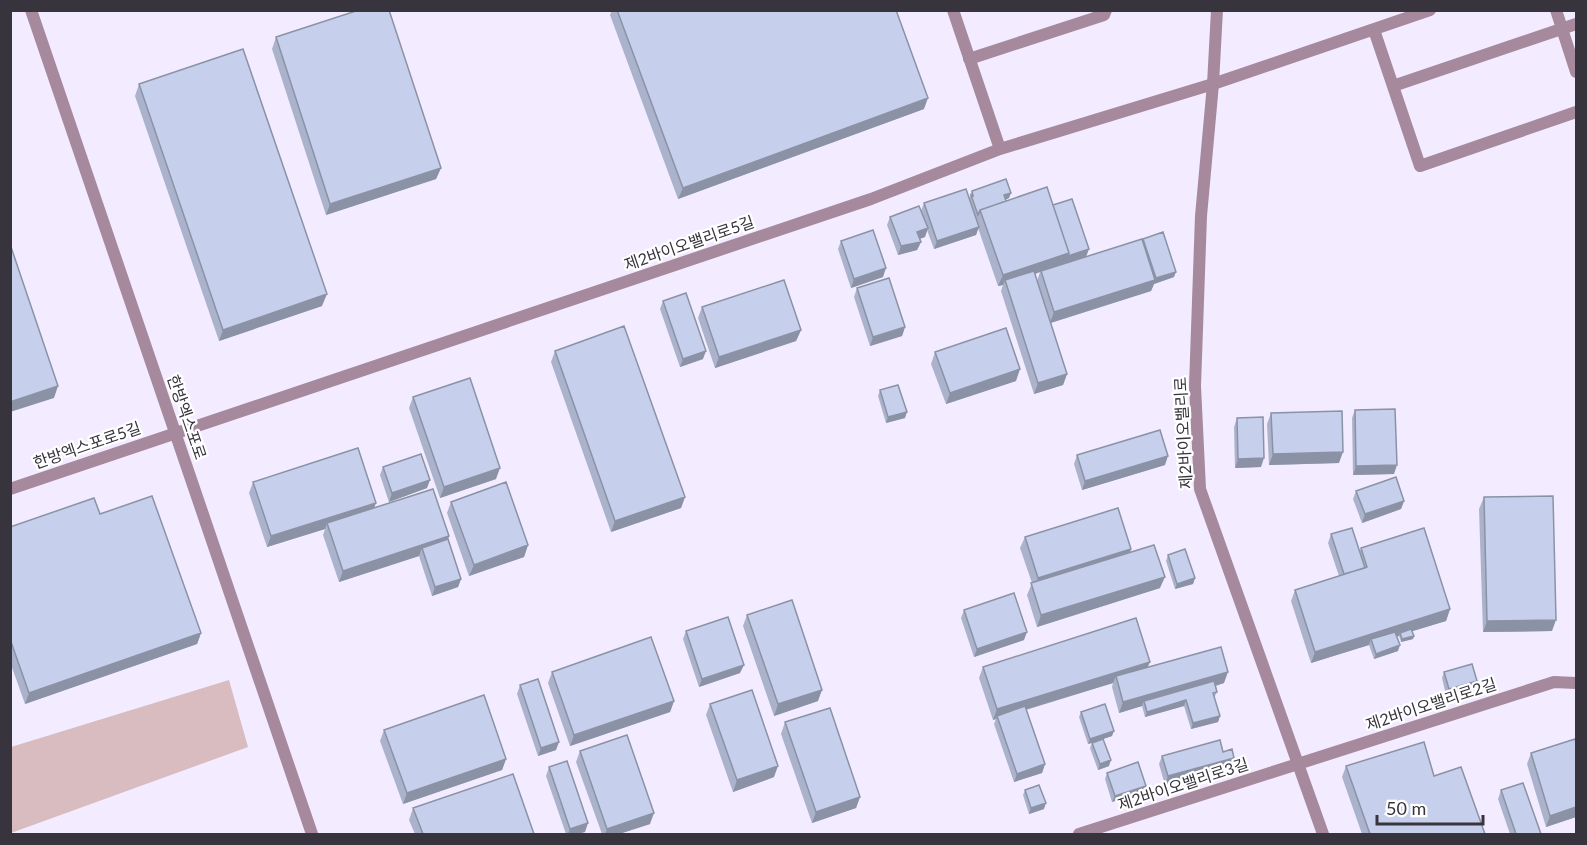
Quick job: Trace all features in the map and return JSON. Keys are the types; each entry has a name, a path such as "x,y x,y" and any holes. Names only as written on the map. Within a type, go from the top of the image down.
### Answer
{"street":[{"name":"한방엑스포로","path":"31,10 312,834"},
{"path":"953,10 1000,149"},
{"path":"969,59 1104,15 1106,10"},
{"name":"제2바이오밸리로","path":"1217,10 1201,216 1195,386 1200,489 1323,834"},
{"name":"제2바이오밸리로5길","path":"175,433 871,199 1000,149 1213,84 1430,10"},
{"path":"1556,10 1576,72"},
{"path":"1393,86 1576,24"},
{"path":"1374,30 1420,166 1576,112"},
{"name":"한방엑스포로5길","path":"10,489 175,433"},
{"name":"제2바이오밸리로2길","path":"1297,765 1554,682 1576,683"},
{"name":"제2바이오밸리로3길","path":"1079,834 1297,765"}],"shaded area":[{"path":"229,680 248,747 11,833 11,747"}],"building":[{"path":"359,10 389,10 441,168 330,204 276,37"},
{"path":"617,10 896,10 928,98 683,188"},
{"path":"243,49 327,294 223,330 139,84"},
{"path":"1006,179 1011,193 1004,195 1006,201 980,210 978,215 971,195 973,196 972,191"},
{"path":"1047,187 1069,253 1003,275 980,210"},
{"path":"966,189 979,227 937,241 924,203"},
{"path":"1072,199 1089,249 1068,256 1069,253 1053,205"},
{"path":"919,206 928,228 917,232 921,242 901,246 890,217"},
{"path":"873,230 886,268 854,279 841,241"},
{"path":"1163,232 1176,272 1156,278 1143,239"},
{"path":"1142,239 1155,280 1054,312 1041,271"},
{"path":"10,244 58,386 10,402"},
{"path":"1034,271 1067,374 1038,383 1005,280"},
{"path":"889,278 905,327 873,337 857,288"},
{"path":"784,280 801,330 719,357 702,307"},
{"path":"686,293 706,351 683,359 663,301"},
{"path":"624,326 685,497 615,521 555,351"},
{"path":"1006,328 1020,369 950,393 935,352"},
{"path":"470,378 500,468 444,487 413,397"},
{"path":"898,385 907,412 888,417 880,390"},
{"path":"1395,409 1397,465 1356,466 1355,410"},
{"path":"1342,411 1343,452 1273,454 1271,413"},
{"path":"1263,417 1264,458 1238,459 1237,418"},
{"path":"1160,430 1168,456 1085,481 1077,455"},
{"path":"358,448 376,503 271,536 253,482"},
{"path":"421,454 430,480 392,493 383,467"},
{"path":"1396,477 1404,501 1365,514 1356,491"},
{"path":"506,482 528,545 474,565 451,502"},
{"path":"433,489 449,536 343,571 327,523"},
{"path":"152,496 201,633 29,693 10,639 10,527 94,498 100,514"},
{"path":"1553,496 1556,620 1487,621 1484,497"},
{"path":"1118,508 1131,549 1038,578 1025,537"},
{"path":"1352,528 1365,568 1344,574 1331,534"},
{"path":"1424,528 1450,609 1315,652 1295,590 1367,567 1361,548"},
{"path":"448,539 461,579 435,587 422,548"},
{"path":"1154,545 1165,577 1041,615 1031,583"},
{"path":"1185,549 1195,578 1177,584 1168,555"},
{"path":"1014,593 1027,632 977,649 964,610"},
{"path":"792,600 822,690 778,704 747,615"},
{"path":"728,617 744,665 702,679 686,631"},
{"path":"1136,618 1150,662 997,709 983,667"},
{"path":"1411,629 1414,636 1402,639 1400,633"},
{"path":"1395,632 1400,645 1376,654 1371,639"},
{"path":"651,637 674,701 574,735 552,672"},
{"path":"1221,647 1228,672 1123,702 1116,676"},
{"path":"1472,664 1477,681 1449,689 1444,672"},
{"path":"538,679 559,742 541,748 520,685"},
{"path":"1214,681 1217,692 1213,693 1220,716 1193,723 1186,700 1147,712 1144,701"},
{"path":"752,690 778,766 737,780 710,704"},
{"path":"484,695 506,759 407,793 384,730"},
{"path":"1105,704 1114,731 1090,739 1081,712"},
{"path":"1025,706 1045,764 1017,774 997,716"},
{"path":"830,708 860,797 816,812 785,722"},
{"path":"627,735 654,813 607,829 580,751"},
{"path":"1103,739 1111,760 1100,764 1092,743"},
{"path":"1575,739 1576,807 1550,816 1531,753"},
{"path":"1220,740 1223,752 1232,749 1234,758 1168,776 1162,756"},
{"path":"1424,742 1434,776 1461,767 1485,834 1370,834 1346,766"},
{"path":"567,761 588,823 570,829 549,767"},
{"path":"1138,762 1146,786 1115,796 1107,773"},
{"path":"513,774 534,834 423,834 413,808"},
{"path":"1523,783 1541,834 1516,834 1501,790"},
{"path":"1039,785 1046,803 1031,808 1025,790"}]}
